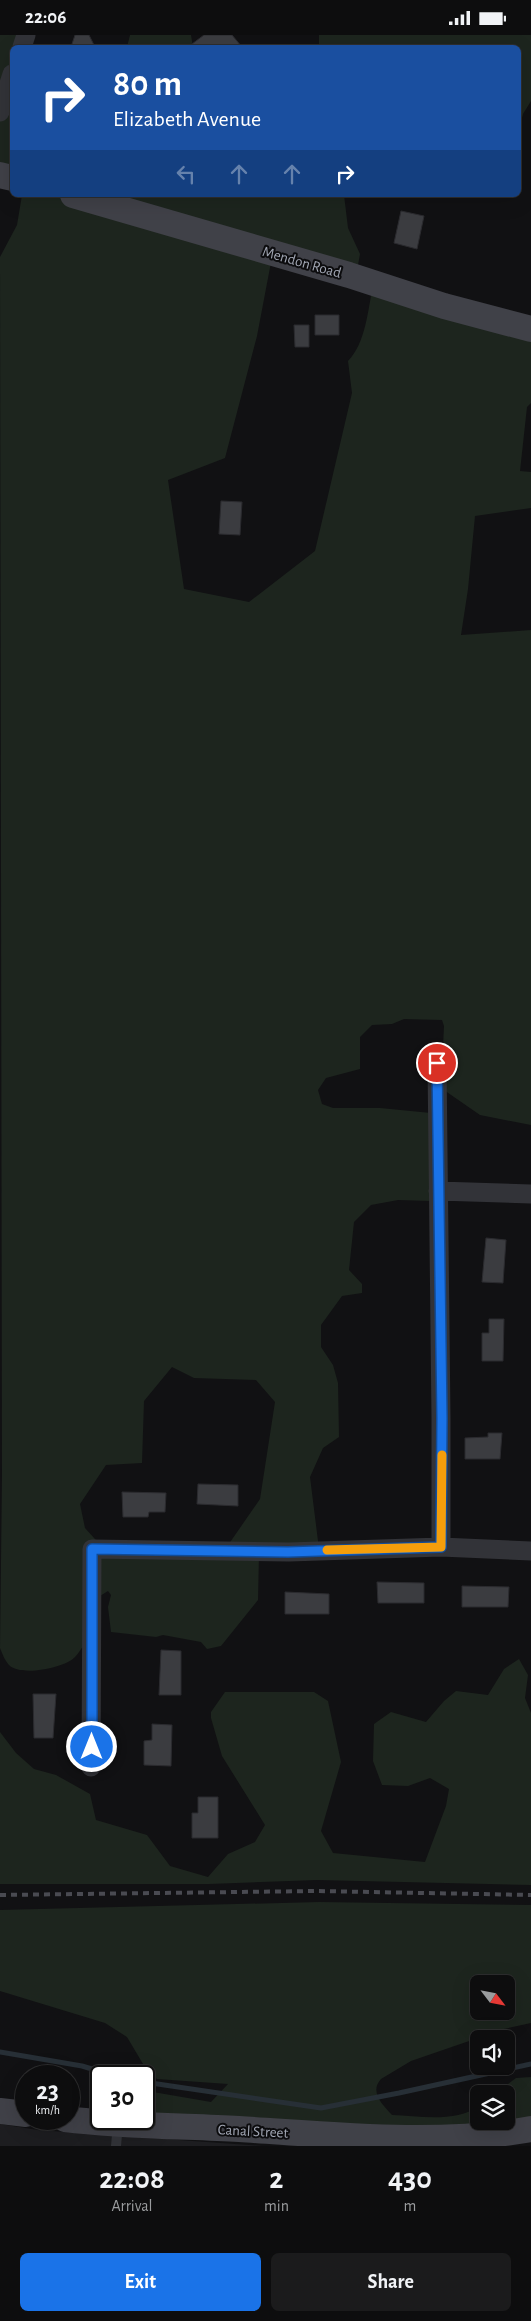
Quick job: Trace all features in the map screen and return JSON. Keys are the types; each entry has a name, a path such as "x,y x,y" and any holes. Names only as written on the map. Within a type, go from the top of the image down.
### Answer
{"street":[{"path":"0,112 10,80"},
{"name":"Mendon Road","path":"80,197 349,275 444,306 531,329"},
{"path":"437,1063 442,1418 441,1547"},
{"path":"438,1191 531,1194"},
{"path":"92,1767 92,1549 288,1552 441,1547 531,1551"},
{"path":"0,2111 15,2113"},
{"name":"Canal Street","path":"80,2124 117,2135 457,2137 531,2129"}],"shaded area":[{"path":"0,35 27,35 24,45 10,45 10,89 7,102 10,103 10,178 0,175"},
{"path":"130,35 191,35 193,45 128,45"},
{"path":"319,35 531,35 531,101 523,114 521,122 521,45 319,45"},
{"path":"22,197 344,197 348,228 360,254 356,276 272,257 257,336 225,458 168,480 184,589 249,602 315,551 352,393 348,361 354,354 363,335 373,285 531,332 531,403 527,407 520,471 531,472 531,508 475,516 468,589 461,635 531,630 531,1125 480,1115 441,1088 444,1026 442,1020 404,1019 392,1024 372,1025 360,1037 360,1069 326,1078 318,1090 322,1104 333,1108 380,1108 431,1113 430,1201 398,1200 371,1205 354,1222 349,1270 362,1284 362,1293 342,1296 321,1325 321,1347 333,1365 338,1383 339,1437 323,1448 310,1477 319,1549 259,1554 258,1600 221,1646 207,1649 201,1642 163,1635 156,1637 111,1632 108,1607 111,1595 108,1591 100,1596 88,1636 75,1657 53,1668 32,1671 15,1669 9,1665 0,1648 2,1475 0,257 17,225","holes":["172,1367 194,1378 256,1380 275,1402 260,1499 224,1551 104,1549 85,1528 80,1504 106,1465 142,1463 144,1401"]},
{"path":"519,1659 528,1675 525,1698 531,1713 531,1885 317,1880 209,1884 0,1884 0,1732 16,1753 34,1769 56,1775 90,1794 96,1820 147,1835 170,1866 208,1877 228,1854 255,1842 265,1825 222,1756 211,1718 211,1712 225,1692 314,1692 328,1701 341,1762 321,1831 333,1853 425,1862 446,1806 449,1789 430,1778 408,1786 382,1785 373,1761 374,1724 391,1712 426,1722 444,1701 456,1691 488,1695 504,1669"},
{"path":"319,1902 531,1905 531,2023 501,2030 470,2030 470,2041 411,2061 381,2079 376,2089 379,2098 392,2115 448,2117 470,2111 470,2130 155,2119 155,2092 211,2102 228,2084 157,2079 155,2077 155,2065 144,2065 127,2037 105,2023 0,1991 0,1910"},
{"path":"531,2077 531,2126 515,2129 515,2085 507,2085 516,2078"},
{"path":"0,2124 15,2126 15,2130 263,2146 0,2146"},
{"path":"478,2130 513,2130 508,2131"}],"building":[{"path":"75,35 89,35 94,45 72,45"},
{"path":"204,35 232,35 240,45 191,45"},
{"path":"401,211 424,216 417,249 394,243"},
{"path":"315,315 339,315 339,335 315,335"},
{"path":"294,325 309,325 309,347 295,347"},
{"path":"221,501 242,502 240,535 219,534"},
{"path":"486,1238 506,1240 503,1283 482,1282"},
{"path":"489,1319 504,1319 503,1361 482,1361 482,1333 489,1333"},
{"path":"488,1433 502,1433 500,1459 465,1459 465,1438 488,1437"},
{"path":"198,1484 238,1485 238,1506 197,1504"},
{"path":"122,1492 166,1493 165,1512 149,1512 148,1517 123,1517"},
{"path":"377,1582 424,1583 424,1603 378,1603"},
{"path":"462,1586 509,1587 508,1607 462,1607"},
{"path":"285,1592 329,1594 329,1614 285,1614"},
{"path":"161,1650 181,1651 181,1695 159,1695"},
{"path":"33,1694 56,1694 53,1738 34,1738"},
{"path":"152,1724 172,1725 171,1766 144,1765 144,1741 152,1740"},
{"path":"198,1797 218,1797 218,1838 192,1838 192,1813 198,1813"}],"waterway":[{"path":"0,2052 90,2068"},
{"path":"155,2084 321,2108 531,2064"}],"railway":[{"path":"0,1895 316,1891 531,1895"}],"slow traffic":[{"path":"327,1550 441,1547 442,1455"}],"route":[{"path":"92,1747 92,1549 288,1552 441,1547 442,1418 437,1063"}]}
